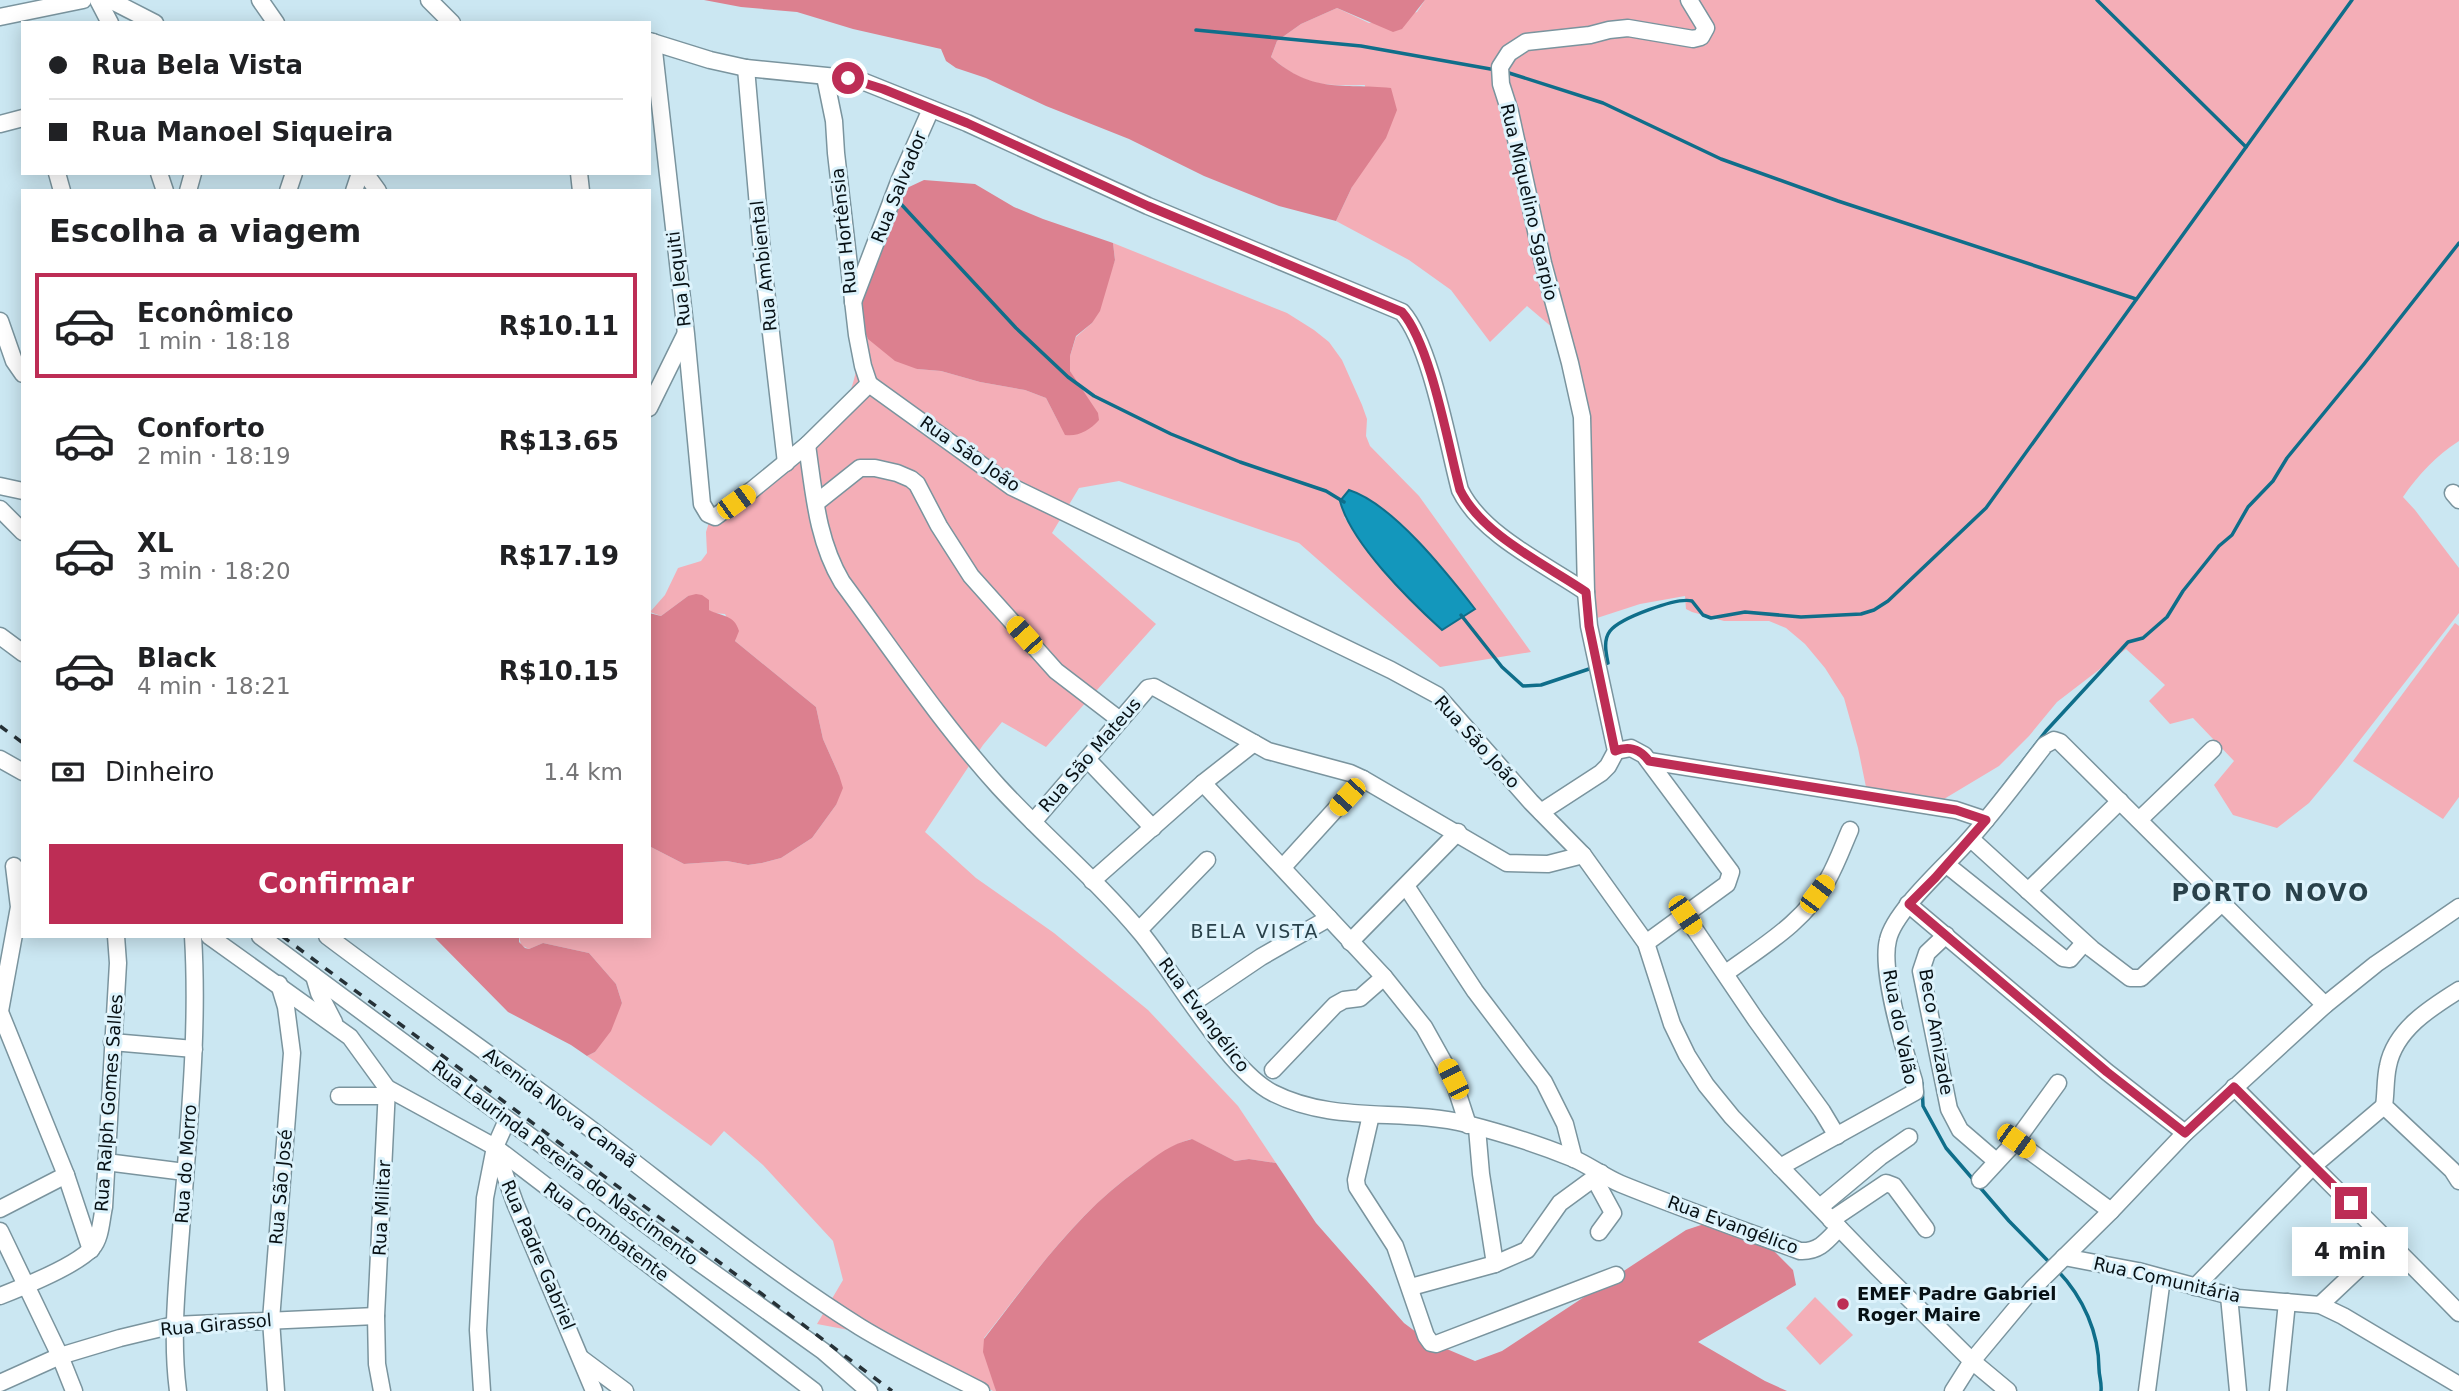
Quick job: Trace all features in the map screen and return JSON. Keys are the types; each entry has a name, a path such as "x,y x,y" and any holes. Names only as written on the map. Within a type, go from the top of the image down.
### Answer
{"street":[{"path":"0,17 83,0"},
{"path":"98,0 109,21"},
{"path":"110,0 151,21"},
{"path":"260,0 275,21"},
{"path":"429,0 450,21"},
{"name":"Rua Miquelino Sgarpio","path":"1615,751 1594,652 1586,592 1582,417 1543,263 1510,112 1501,84 1500,67 1509,53 1526,42 1628,28 1693,39 1701,37 1706,28 1689,0"},
{"path":"651,41 710,60 746,68 858,79 967,123 1148,206 1402,312 1417,335 1431,377 1460,490 1466,503 1489,528 1586,592"},
{"name":"Rua Jequiti","path":"651,41 686,334 702,504 708,514 715,517 786,463"},
{"name":"Rua Ambiental","path":"746,68 763,264 786,463"},
{"name":"Rua Hortênsia","path":"825,77 834,121 852,304 863,366 869,384"},
{"name":"Rua Salvador","path":"852,304 900,179 931,109"},
{"path":"0,124 21,119"},
{"path":"364,175 377,189"},
{"path":"0,321 14,361 21,371"},
{"path":"651,404 686,334"},
{"path":"786,463 869,384"},
{"name":"Rua São João","path":"869,384 1012,487 1437,695 1583,855 1646,943 1672,1024 1706,1085 1835,1224 1972,1361 2007,1390"},
{"name":"Rua Evangélico","path":"807,445 818,524 824,544 842,582 939,714 998,785 1139,930 1231,1054 1256,1082 1299,1104 1371,1115 1427,1116 1539,1145 1574,1158 1597,1176 1800,1251 1818,1249 1835,1224 1886,1183 1894,1186 1926,1229"},
{"path":"816,503 860,468 874,468 911,479 917,484 939,526 971,576 1056,671 1120,720"},
{"path":"0,486 21,491"},
{"path":"0,509 21,530"},
{"path":"0,636 21,652"},
{"name":"Rua São Mateus","path":"1033,822 1148,688 1158,688 1254,743"},
{"name":"Rua do Valão","path":"1780,1167 1914,1092 1914,1081 1886,957 1888,939 1909,904 1971,839 2045,745 2054,740 2060,742 2119,801"},
{"path":"1092,881 1203,783 1254,743 1280,755 1350,773 1363,779 1458,832 1498,860 1507,863 1548,864 1583,855"},
{"path":"1541,812 1601,773 1608,766 1615,751 1631,748 1638,750 1649,761 1731,872 1727,884 1646,943"},
{"path":"2138,820 2213,749"},
{"path":"1087,759 1153,828"},
{"path":"1649,761 1956,810 1986,820"},
{"path":"1283,867 1363,779"},
{"path":"1203,783 1384,977 1424,1027 1443,1058 1473,1126 1495,1264"},
{"path":"2028,891 2119,801 2325,1005"},
{"path":"1726,972 1790,926 1807,908 1827,881 1850,830"},
{"path":"1350,942 1458,832"},
{"path":"1971,839 2084,943 2130,978 2141,978 2222,903"},
{"path":"1139,930 1207,860"},
{"path":"1947,865 2063,958 2070,959 2084,943"},
{"path":"0,1296 90,1250 66,1175 0,1011 19,907 12,867"},
{"path":"1406,886 1482,1000 1544,1082 1565,1124 1574,1158"},
{"path":"1909,904 2107,1072 2185,1133"},
{"path":"1953,1391 1972,1361 2032,1288 2111,1211 2185,1133 2325,1005 2376,964 2459,907"},
{"path":"1685,915 1822,1111 1836,1136"},
{"path":"1193,1003 1261,957 1329,918"},
{"name":"Beco Amizade","path":"1946,935 1927,954 1921,971 1949,1110 1960,1130 1996,1161"},
{"name":"Rua Ralph Gomes Salles","path":"90,1250 99,1231 104,1207 118,963 116,938"},
{"name":"Rua do Morro","path":"178,1391 174,1325 197,993 193,938"},
{"path":"212,938 344,1033"},
{"name":"Rua Laurinda Pereira do Nascimento","path":"263,938 652,1229 823,1351 869,1391"},
{"name":"Avenida Nova Canaã","path":"330,938 603,1138 655,1180 792,1281 898,1349 981,1391"},
{"path":"314,976 325,1006 387,1092"},
{"path":"1273,1070 1335,1004 1360,998 1384,977"},
{"name":"Rua São José","path":"276,1391 271,1320 292,1053 286,1007 279,984"},
{"path":"2195,1287 2312,1167 2385,1106 2388,1065 2403,1034 2427,1010 2459,990"},
{"path":"344,1033 365,1014"},
{"path":"112,1042 194,1049"},
{"path":"1980,1181 2016,1141 2058,1083"},
{"path":"2234,1087 2459,1313"},
{"path":"339,1096 387,1092"},
{"name":"Rua Combatente","path":"387,1092 495,1147 814,1391"},
{"name":"Rua Militar","path":"382,1391 377,1364 376,1316 387,1092"},
{"path":"2385,1106 2452,1170 2459,1181"},
{"path":"1371,1115 1356,1180 1357,1187 1389,1233 1411,1287 1428,1341 1436,1344 1616,1275"},
{"path":"483,1390 478,1330 485,1198 495,1147 508,1120"},
{"path":"1820,1207 1880,1157 1909,1137"},
{"path":"2016,1141 2111,1211"},
{"name":"Rua Padre Gabriel","path":"495,1147 594,1391"},
{"path":"106,1162 185,1172"},
{"path":"0,1209 66,1175"},
{"path":"1411,1287 1495,1264 1527,1251 1560,1203 1597,1176 1613,1213 1599,1233"},
{"path":"0,1231 74,1391"},
{"path":"2320,1305 2389,1240"},
{"name":"Rua Comunitária","path":"2064,1257 2138,1270 2229,1296 2320,1305 2459,1385"},
{"path":"2147,1391 2162,1278"},
{"path":"2229,1296 2238,1391"},
{"path":"2278,1391 2287,1302"},
{"name":"Rua Girassol","path":"0,1383 60,1356 174,1325 376,1316"},
{"path":"582,1359 625,1391"}],"shaded area":[{"path":"704,0 1425,0 1402,29 1393,32 1337,8 1301,24 1277,41 1271,57 1300,77 1328,84 1391,88 1397,110 1386,138 1352,187 1336,221 1279,206 1204,176 1129,139 1046,106 986,78 956,68 946,61 941,49 853,29 797,12 741,7"},
{"path":"1425,0 2459,0 2459,441 2428,466 2403,497 2459,568 2459,613 2309,803 2277,828 2233,815 2214,785 2234,761 2193,718 2170,724 2149,701 2165,685 2126,649 2057,702 1999,766 1944,799 1866,787 1844,698 1825,668 1805,644 1786,628 1769,621 1724,621 1692,612 1686,609 1685,596 1640,604 1597,618 1570,350 1560,334 1527,306 1490,342 1451,290 1409,260 1336,221 1352,187 1365,85 1326,84 1294,74 1271,57 1277,41 1301,24 1337,8 1369,23 1417,12"},
{"path":"924,180 975,184 1014,207 1113,243 1115,260 1100,311 1092,323 1076,336 1070,356 1070,371 1098,413 1099,420 1088,430 1075,435 1065,435 1046,398 1025,390 980,382 941,371 917,369 895,361 868,339 860,319 861,271 894,194"},
{"path":"1113,243 1287,313 1314,330 1329,342 1342,360 1367,419 1366,436 1370,446 1419,496 1531,652 1440,667 1299,543 1119,481 1079,488 1052,533 1156,624 1046,747 1002,722 983,745 925,832 976,878 1054,933 1148,1010 1238,1106 1276,1163 1249,1159 1235,1161 1191,1139 1164,1151 1117,1186 1075,1225 984,1338 996,1391 993,1391 886,1337 817,1324 843,1280 833,1241 763,1165 724,1131 711,1146 587,1056 595,1052 622,1003 616,984 589,953 543,943 529,949 521,945 519,938 651,938 651,847 684,864 727,861 748,865 762,863 781,858 812,838 836,805 839,775 823,739 816,707 735,641 736,636 725,614 713,613 688,596 661,616 651,611 665,595 678,568 701,561 707,553 706,532 713,509 747,485 843,406 855,375 860,319 917,369 941,371 980,382 1025,390 1046,398 1060,425 1085,397 1070,371 1070,356 1076,337 1092,323 1115,260","holes":["1344,517 1395,519 1444,569 1475,609 1442,630 1390,576"]},
{"path":"702,595 709,600 709,610 727,617 737,626 739,631 735,641 816,707 823,739 843,788 836,805 812,838 781,858 748,865 727,861 684,864 651,847 651,614 661,616 688,596"},
{"path":"2455,623 2459,626 2459,797 2443,819 2353,761"},
{"path":"435,938 519,938 519,942 529,949 543,943 589,953 616,984 622,1003 611,1031 595,1052 587,1056 508,1012"},
{"path":"1192,1139 1235,1161 1249,1159 1276,1163 1316,1223 1404,1323 1428,1341 1475,1361 1502,1351 1686,1230 1707,1223 1772,1249 1793,1270 1796,1285 1698,1342 1787,1391 996,1391 983,1352 984,1339 1020,1292 1056,1247 1095,1205 1164,1150"},
{"path":"1815,1297 1853,1335 1820,1365 1786,1328"}],"water":[{"path":"1349,490 1383,509 1401,524 1475,609 1442,630 1429,618 1383,570 1356,535 1340,501"}],"waterway":[{"path":"2097,0 2246,147"},
{"path":"1603,665 1608,663 1606,638 1610,631 1636,615 1674,602 1692,601 1703,615 1711,618 1745,612 1801,617 1861,614 1888,601 1986,508 2352,0"},
{"path":"1196,30 1361,46 1496,70"},
{"path":"1509,73 1603,103 1721,159 1838,201 2136,299"},
{"path":"900,203 1016,328 1068,377 1094,396 1171,434 1240,462 1326,491 1344,502"},
{"path":"1986,809 2046,731 2128,642 2143,638 2167,617 2183,591 2219,546 2232,535 2248,507 2273,481 2287,458 2459,243"},
{"path":"1461,615 1502,667 1523,686 1541,685 1592,668"},
{"path":"1922,1083 1923,1106 1946,1148 2009,1221 2050,1263"},
{"path":"2058,1271 2075,1292 2093,1329 2101,1391"}],"railway":[{"path":"0,726 21,742"},
{"path":"285,938 892,1391"}],"place":[{"name":"EMEF Padre Gabriel Roger Maire","path":"1843,1304"}],"district":[{"name":"PORTO NOVO","path":"2271,893"},
{"name":"BELA VISTA","path":"1255,931"}],"route":[{"path":"848,78 858,79 967,123 1148,206 1402,312 1417,335 1431,377 1460,490 1466,503 1489,528 1586,592 1589,626 1615,751 1631,748 1638,750 1649,761 1956,810 1986,820 1909,904 2107,1072 2185,1133 2234,1087 2351,1203"}]}
